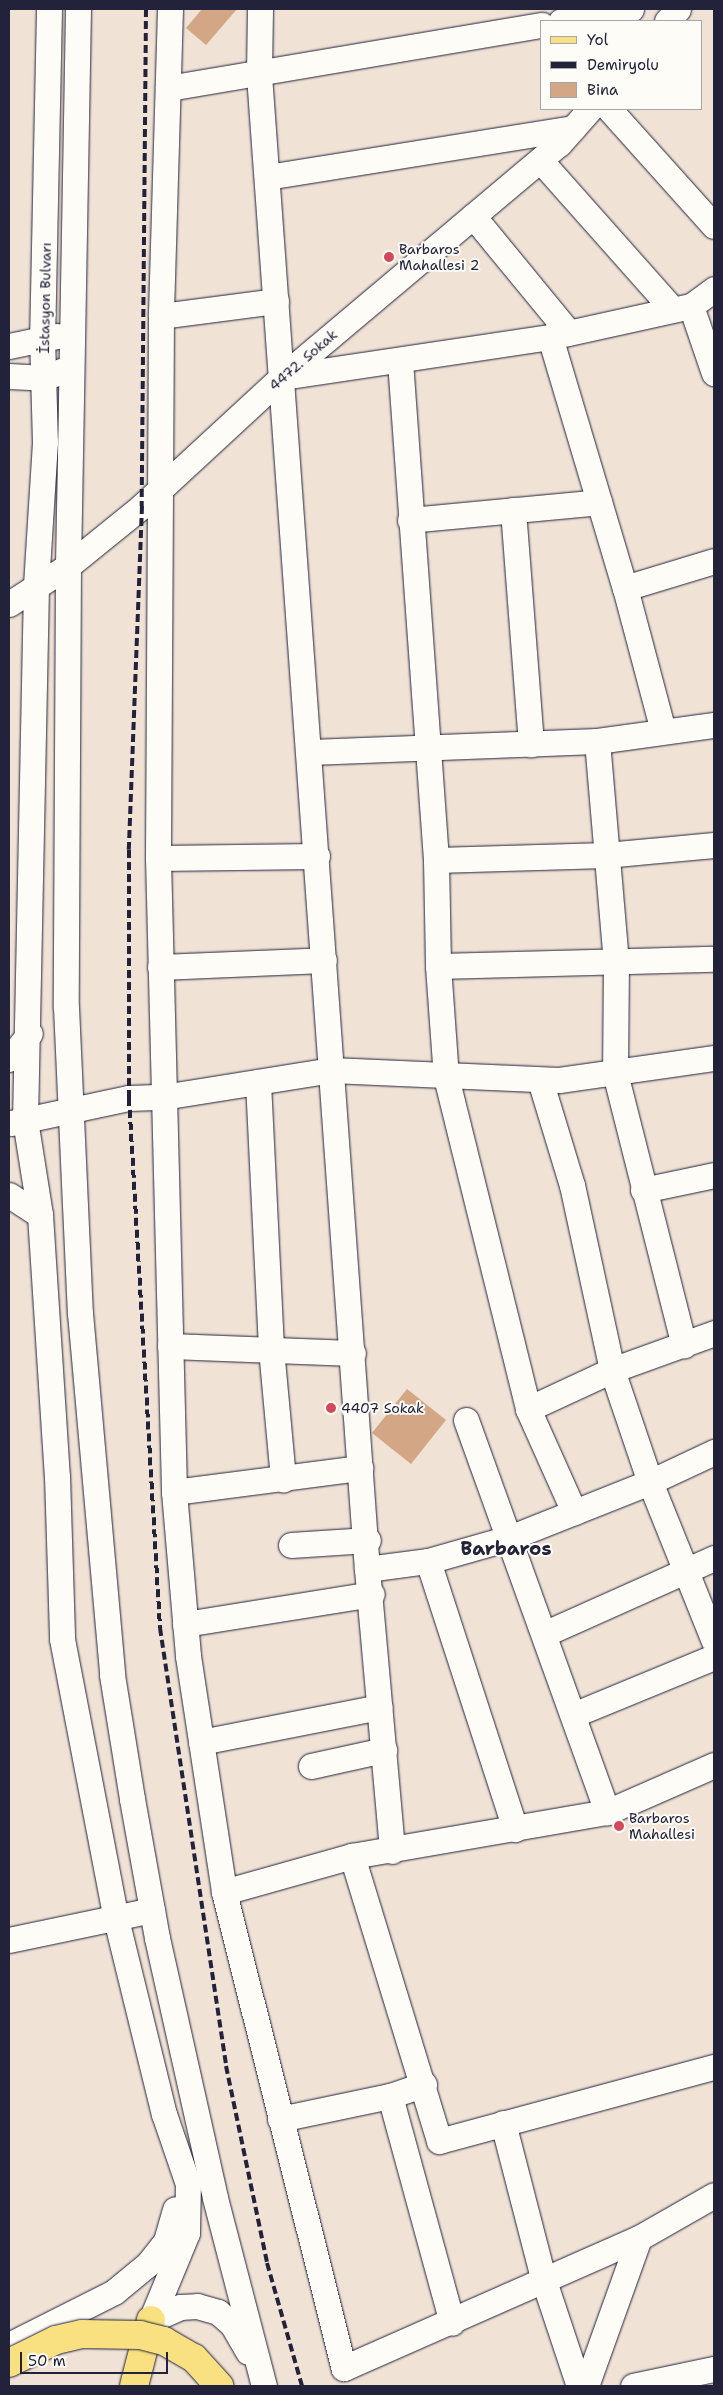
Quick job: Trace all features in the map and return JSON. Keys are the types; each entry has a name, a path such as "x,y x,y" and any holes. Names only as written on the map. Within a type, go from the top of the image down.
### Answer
{"main road":[{"path":"134,2386 151,2320"},
{"path":"9,2362 56,2340 82,2334 140,2335 164,2341 194,2358 219,2386"}],"street":[{"name":"İstasyon Bulvarı","path":"49,9 45,282 42,336 45,378 45,442 36,586 30,1033 17,1130 40,1215 57,1476 62,1639 116,1918 164,2114"},
{"name":"İstasyon Bulvarı","path":"78,9 68,566 66,1007 80,1313 112,1674 152,1910 215,2198 263,2382"},
{"path":"170,9 161,316 158,858 174,1492 185,1624 224,1892 344,2368 452,2323 639,2238 714,2195"},
{"path":"260,9 260,75 267,177 310,752 360,1468 368,1540 367,1569 372,1594 392,1852"},
{"path":"566,20 631,9"},
{"path":"668,20 678,9"},
{"path":"168,88 260,75 540,25"},
{"name":"4472. Sokak","path":"9,604 68,566 160,489 282,377 540,160 589,110"},
{"path":"610,110 714,226"},
{"path":"267,177 572,128"},
{"path":"540,160 682,308 714,373"},
{"path":"473,216 560,335 599,502 625,588 663,731"},
{"path":"9,345 16,338 45,282"},
{"path":"282,377 400,361 560,335 682,308 714,289"},
{"path":"161,316 276,301"},
{"path":"9,345 42,336 67,339 73,350 64,370 45,378 9,376"},
{"path":"400,361 436,860 438,966 446,1077 528,1409 574,1512"},
{"path":"9,382 24,389 32,401 45,442"},
{"path":"410,520 599,502"},
{"path":"513,510 531,744"},
{"path":"625,588 714,561"},
{"path":"310,752 427,750 598,741 714,725"},
{"path":"598,741 616,961 615,1073 643,1190 684,1345"},
{"path":"436,860 606,855 714,845"},
{"path":"158,858 317,856"},
{"path":"438,966 714,959"},
{"path":"160,967 324,960"},
{"path":"9,1059 30,1033"},
{"path":"17,1130 71,1118 130,1111 163,1097 331,1070 540,1080 615,1073 714,1058"},
{"path":"540,1080 572,1185 612,1370 650,1482 714,1641"},
{"path":"258,1082 271,1349 283,1479"},
{"path":"643,1190 714,1175"},
{"path":"9,1195 40,1215"},
{"path":"528,1409 612,1370 714,1333"},
{"path":"170,1346 353,1353"},
{"path":"466,1420 607,1812"},
{"path":"367,1569 428,1561 509,1538 650,1482 714,1452"},
{"path":"174,1492 360,1468"},
{"path":"291,1545 368,1540"},
{"path":"544,1634 714,1558"},
{"path":"428,1561 515,1829"},
{"path":"185,1624 372,1594"},
{"path":"573,1715 714,1657"},
{"path":"201,1742 380,1707"},
{"path":"311,1766 384,1750"},
{"path":"224,1892 352,1856 392,1852 607,1812 714,1766"},
{"path":"352,1856 424,2084 439,2141 714,2067"},
{"path":"9,1940 152,1910"},
{"path":"280,2119 390,2096 424,2084"},
{"path":"390,2096 452,2323"},
{"path":"151,2320 180,2251 190,2211 188,2184 164,2114"},
{"path":"9,2345 114,2292 148,2264 166,2241 175,2214 164,2114"},
{"path":"503,2123 544,2281 579,2386"},
{"path":"586,2386 639,2238"},
{"path":"151,2320 180,2307 197,2306 218,2312 232,2324 263,2382"},
{"path":"633,2386 714,2369"}],"building":[{"path":"202,9 237,9 206,45 186,28"},
{"path":"407,1389 446,1420 411,1464 372,1433"}],"railway":[{"path":"146,9 142,506 129,850 129,1098 160,1628 226,2066 267,2263 302,2386"}],"place":[{"name":"Barbaros Mahallesi 2","path":"389,257"},
{"name":"4407 Sokak","path":"331,1408"},
{"name":"Barbaros Mahallesi","path":"619,1826"}],"district":[{"name":"Barbaros","path":"506,1549"}]}
